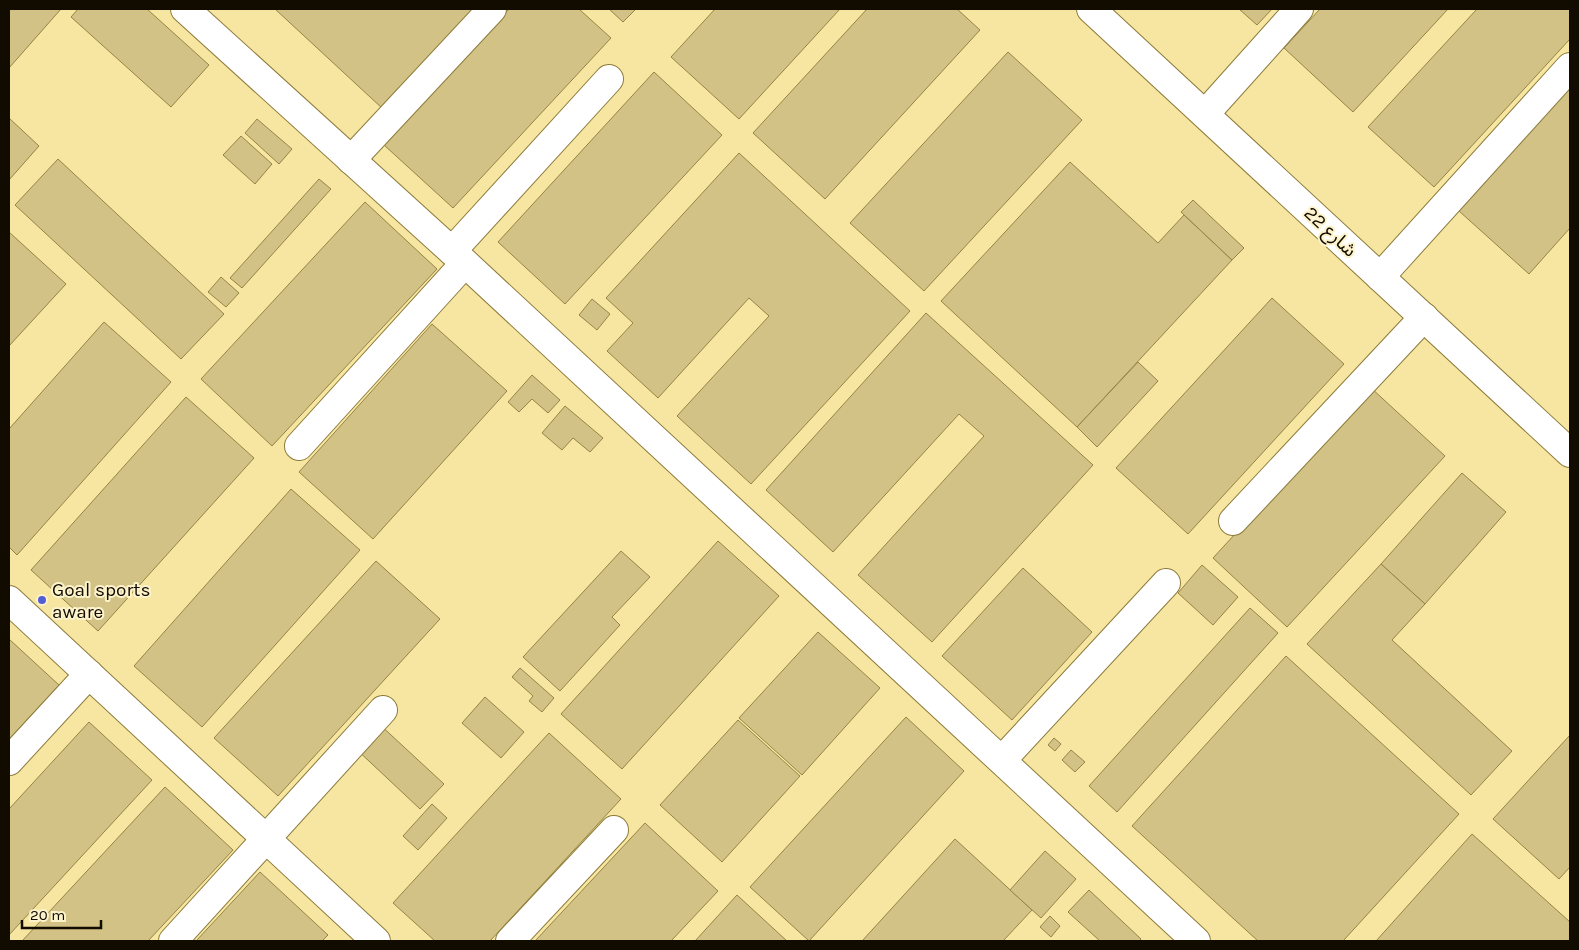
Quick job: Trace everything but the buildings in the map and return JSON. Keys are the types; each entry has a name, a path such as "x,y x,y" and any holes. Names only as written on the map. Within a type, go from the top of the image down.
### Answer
{"street":[{"path":"351,160 492,9"},
{"name":"شارع 22","path":"1091,9 1380,277 1567,445"},
{"path":"1205,114 1300,9"},
{"path":"188,10 459,257 1196,941"},
{"path":"1380,277 1570,67"},
{"path":"300,446 608,79"},
{"path":"1234,521 1424,317"},
{"path":"1002,760 1166,583"},
{"path":"9,600 376,941"},
{"path":"9,761 89,674"},
{"path":"173,941 383,710"},
{"path":"510,941 614,830"}],"place":[{"name":"Goal sports aware","path":"42,600"}]}
